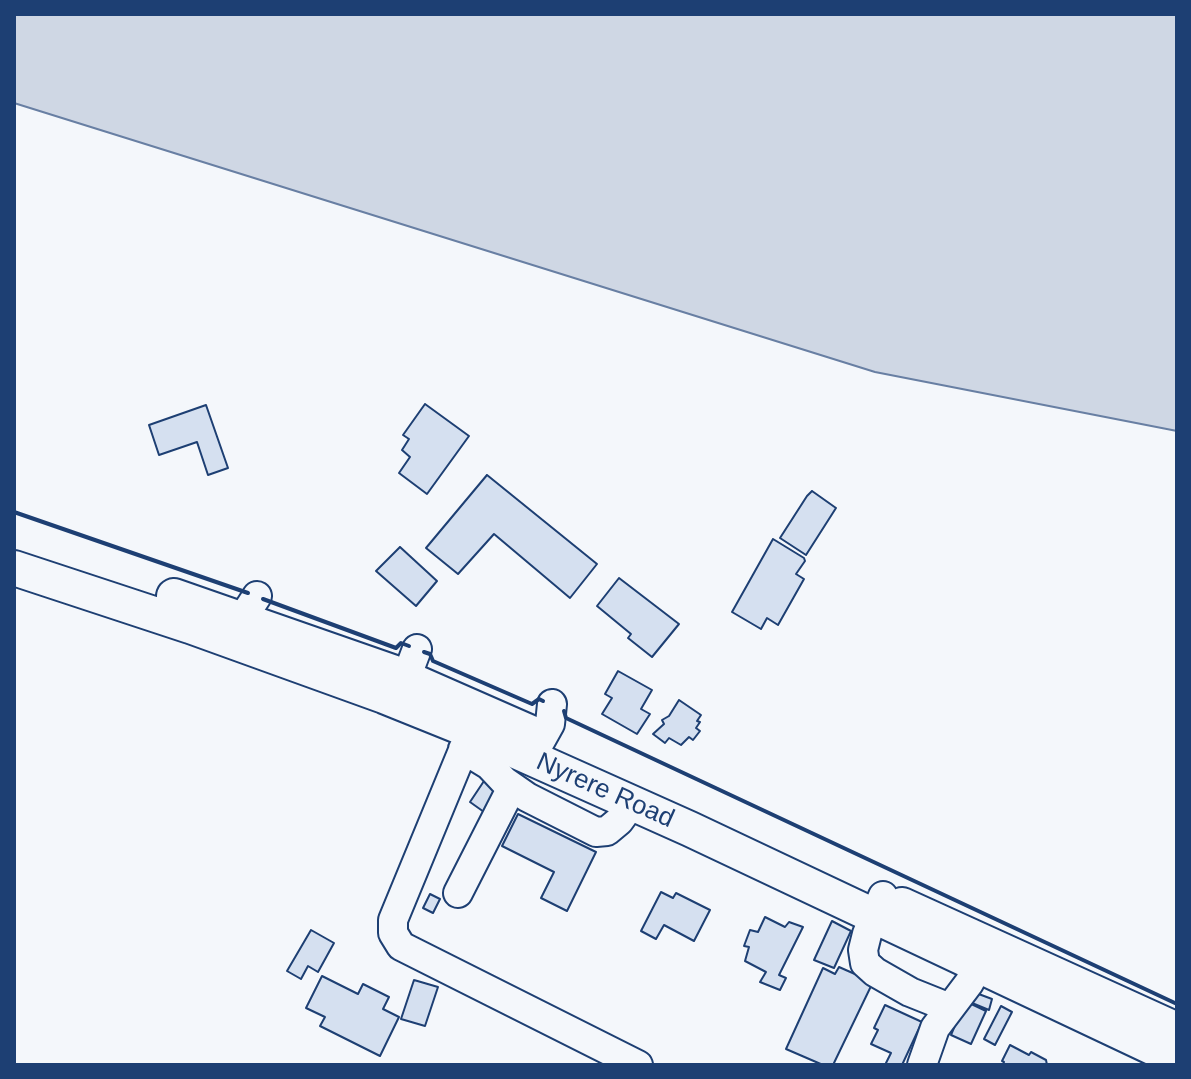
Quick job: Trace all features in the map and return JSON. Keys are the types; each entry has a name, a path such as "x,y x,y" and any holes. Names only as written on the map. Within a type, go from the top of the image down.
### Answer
{"main road":[{"name":"Nyrere Road","path":"14,543 250,608 407,676 632,803 879,907"},
{"name":"Nyrere Road","path":"14,568 190,626 407,676 467,740 536,748 983,956 1177,1059"},
{"name":"Nyrere Road","path":"983,956 1177,1030"}],"street":[{"path":"536,748 550,724 552,704"},
{"path":"632,803 607,831 596,832 512,787 467,740 393,920 393,933 401,946 638,1065"},
{"path":"458,893 512,787"},
{"path":"879,907 863,950 865,963 910,992 950,1008"},
{"path":"922,1065 935,1028 983,956"}],"shaded area":[{"path":"14,14 1177,14 1177,431 875,372 14,103"}],"building":[{"path":"425,404 469,436 427,494 399,473 410,457 402,450 409,439 403,435"},
{"path":"206,405 228,468 208,475 197,442 159,455 149,425"},
{"path":"487,475 597,564 570,598 494,534 458,574 426,548"},
{"path":"812,491 836,508 806,555 780,538"},
{"path":"773,539 804,558 796,574 804,579 778,625 767,618 761,629 732,612"},
{"path":"400,547 437,581 416,606 376,571"},
{"path":"619,578 679,624 652,657 628,638 631,634 597,606"},
{"path":"618,671 652,690 641,709 650,714 637,734 602,714 612,698 605,694"},
{"path":"679,700 701,715 696,728 700,731 693,740 689,737 681,745 669,738 665,743 653,734 664,724 662,720 669,716"},
{"path":"484,781 499,791 484,812 470,802"},
{"path":"518,814 596,852 567,911 541,898 554,872 502,846"},
{"path":"661,892 673,898 676,893 710,910 694,941 664,925 656,939 641,931"},
{"path":"430,894 440,899 433,913 423,908"},
{"path":"765,917 785,927 789,922 803,927 779,975 786,978 780,990 760,982 766,972 745,961 749,947 744,946 750,930 758,932"},
{"path":"832,921 851,931 834,968 814,960"},
{"path":"311,930 334,943 318,972 308,966 301,979 287,971"},
{"path":"839,967 873,982 833,1065 823,1065 786,1049 823,968 835,974"},
{"path":"322,976 358,994 363,984 389,997 383,1009 399,1017 380,1056 320,1026 325,1017 306,1008"},
{"path":"414,980 438,987 425,1026 401,1019"},
{"path":"976,993 992,999 989,1010 972,1003"},
{"path":"965,1001 986,1011 971,1044 951,1035"},
{"path":"885,1005 922,1022 902,1065 885,1065 891,1053 871,1044 878,1030 874,1028"},
{"path":"1001,1006 1012,1012 995,1045 984,1039"},
{"path":"1010,1045 1046,1060 1047,1065 1003,1065"}],"wall":[{"path":"14,512 248,593"},
{"path":"263,599 396,648 401,643 409,646"},
{"path":"424,652 430,654 433,661 532,704 539,699 543,701"},
{"path":"564,711 566,718 1177,1004"}]}
